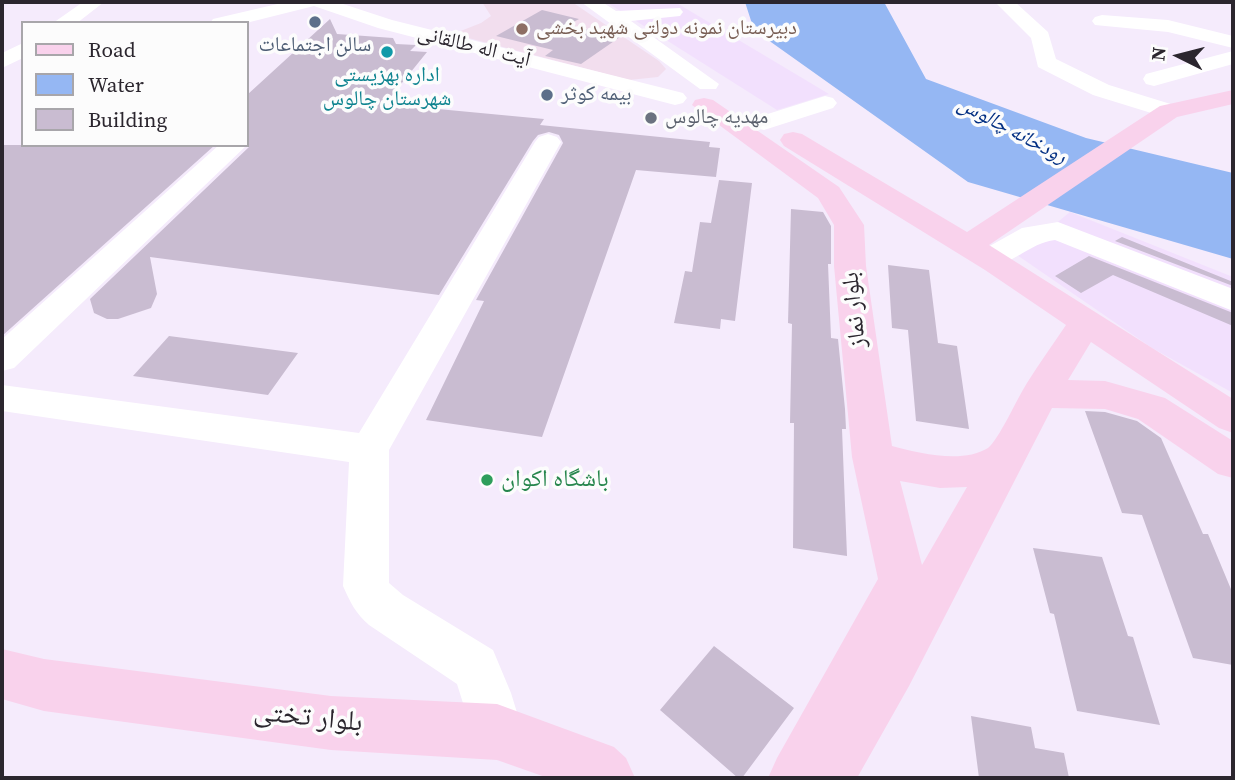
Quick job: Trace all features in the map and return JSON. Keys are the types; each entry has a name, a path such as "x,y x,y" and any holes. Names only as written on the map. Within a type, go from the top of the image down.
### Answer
{"main road":[{"path":"692,89 764,123 907,208 1233,418"},
{"name":"بلوار نماز","path":"692,89 830,193 849,225 850,265 873,457 902,581 797,778"},
{"path":"979,252 1017,212 1160,118 1233,97"},
{"path":"907,208 958,212 1017,212"},
{"path":"825,778 891,668 1040,394 1085,323"},
{"path":"1040,394 1105,395 1151,408 1233,462"},
{"path":"873,457 944,472 979,470 1005,458"},
{"name":"بلوار تختی","path":"2,674 44,685 331,723 496,732 594,767 606,778"}],"street":[{"path":"66,21 95,2"},
{"path":"228,21 309,2"},
{"name":"آیت اله طالقانی","path":"318,2 384,24 631,87 692,89"},
{"path":"590,2 612,17 692,89"},
{"path":"1004,2 1041,36 1046,62 1160,118"},
{"path":"612,17 673,12"},
{"path":"1108,13 1233,42"},
{"path":"2,62 21,50"},
{"path":"1154,79 1233,57"},
{"path":"2,68 21,64"},
{"path":"764,123 825,103"},
{"path":"496,732 486,693 475,667 386,610 374,601 366,586 369,450 548,142"},
{"path":"2,359 232,147"},
{"path":"979,252 1032,234 1058,232 1233,301"},
{"path":"2,398 369,450"}],"shaded area":[{"path":"482,2 572,2 659,61 666,69 658,77 629,80 453,34 491,16"},
{"path":"606,2 675,2 829,94 777,110"},
{"path":"1070,212 1233,277 1233,393 1152,348 1017,255"}],"water":[{"name":"رودخانه چالوس","path":"745,2 884,2 926,79 1086,138 1233,173 1233,259 968,182 754,30"}],"building":[{"path":"542,10 579,19 568,25 620,37 581,64 545,56 553,50 496,36"},
{"path":"330,19 337,34 393,38 396,44 416,45 410,51 427,52 385,104 544,119 540,125 710,142 709,147 720,148 716,177 636,170 542,437 426,420 484,301 476,300 563,143 559,135 549,132 538,135 533,141 439,295 150,257 157,294 151,308 118,319 107,319 94,313 90,299 249,147 248,94"},
{"path":"2,145 213,147 2,336"},
{"path":"719,180 752,183 735,321 721,319 720,329 674,323 685,271 692,272 700,222 711,223"},
{"path":"791,209 823,212 831,226 831,264 828,264 831,338 838,339 845,409 846,429 842,429 847,556 793,548 794,423 790,423 792,324 788,323"},
{"path":"1122,237 1233,282 1233,286 1115,241"},
{"path":"1089,256 1233,313 1233,326 1113,275 1081,293 1055,276"},
{"path":"888,265 929,270 938,343 957,346 969,429 916,421 908,330 892,328"},
{"path":"169,336 298,353 268,395 133,376"},
{"path":"1085,411 1105,412 1137,421 1161,438 1203,534 1208,534 1233,594 1233,665 1193,658 1142,515 1122,513"},
{"path":"1033,548 1102,557 1128,636 1133,637 1160,725 1077,711 1054,614 1050,613"},
{"path":"714,646 794,708 742,778 738,778 660,710"},
{"path":"971,716 1031,727 1035,748 1064,753 1069,778 979,778"}],"place":[{"name":"سالن اجتماعات","path":"315,22"},
{"name":"دبیرستان نمونه دولتی شهید بخشی","path":"522,29"},
{"name":"اداره بهزیستی شهرستان چالوس","path":"387,52"},
{"name":"بیمه کوثر","path":"547,95"},
{"name":"مهدیه چالوس","path":"651,118"},
{"name":"باشگاه اکوان","path":"487,480"}]}
